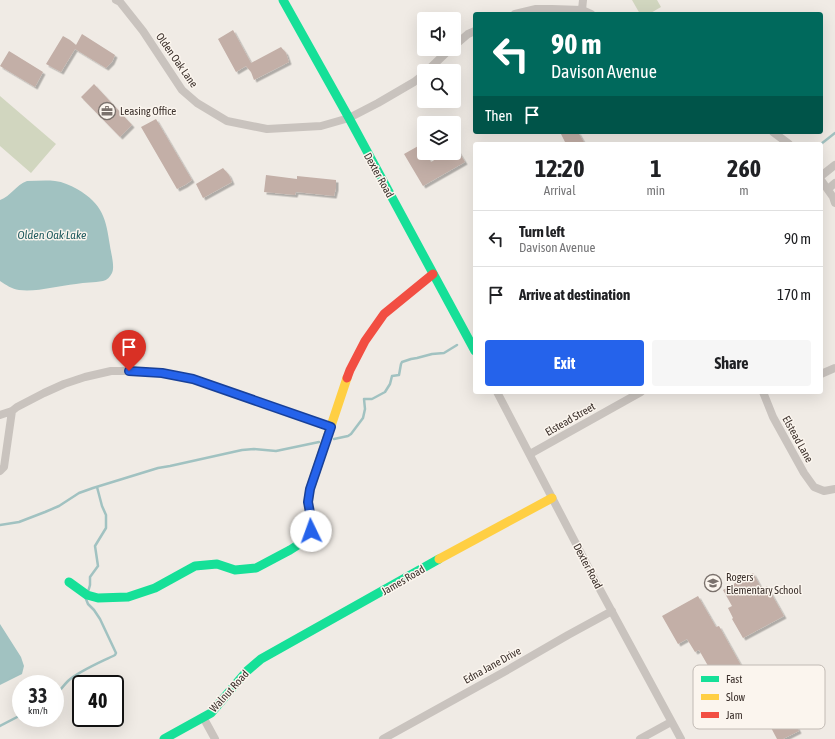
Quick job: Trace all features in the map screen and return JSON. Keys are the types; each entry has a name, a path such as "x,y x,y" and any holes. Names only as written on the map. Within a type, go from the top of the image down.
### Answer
{"street":[{"name":"Olden Oak Lane","path":"116,0 120,2 127,10 143,31 182,90 197,104 227,121 267,129 321,126 349,118 417,80"},
{"name":"Dexter Road","path":"283,0 349,118 473,347"},
{"path":"582,10 583,0"},
{"path":"523,12 536,9 582,10 586,12"},
{"path":"461,40 473,32"},
{"path":"434,64 443,56"},
{"path":"775,134 786,142"},
{"path":"823,174 835,165"},
{"path":"823,183 833,197 835,203"},
{"path":"828,189 835,183"},
{"path":"70,582 87,595 98,598 128,597 155,588 195,566 217,564 235,570 256,568 301,544 308,537 312,525 308,502 310,489 350,370 365,341 384,314 434,274"},
{"path":"823,373 835,368"},
{"path":"0,415 12,411 44,393 78,379 111,371 137,371 162,373 193,379 331,427"},
{"name":"Dexter Road","path":"498,394 680,739"},
{"name":"Elstead Street","path":"530,454 637,394"},
{"name":"Elstead Lane","path":"765,394 773,417 804,473 814,487 824,491 835,489"},
{"path":"0,471 4,467 12,411"},
{"name":"James Road","path":"255,664 294,640 552,498"},
{"name":"Edna Jane Drive","path":"383,739 612,611"},
{"name":"Walnut Road","path":"215,739 203,717 211,712 255,664"},
{"path":"164,739 203,717"},
{"path":"640,739 671,722"}],"green space":[{"path":"632,0 657,0 661,7 652,12 639,12"},
{"path":"0,96 56,144 31,173 0,146"}],"water":[{"name":"Olden Oak Lake","path":"27,181 58,181 77,189 93,200 102,213 107,228 113,267 113,270 108,278 100,282 79,283 40,290 14,289 0,281 0,200"},
{"path":"0,624 21,657 24,666 22,674 12,675 12,679 0,685"}],"building":[{"path":"233,30 251,63 281,47 286,53 289,62 254,80 251,72 246,66 236,72 218,39"},
{"path":"82,34 115,55 112,62 106,68 75,49 61,72 46,64 63,36 76,45"},
{"path":"9,51 43,72 35,87 0,66"},
{"name":"Leasing Office","path":"94,84 132,125 120,137 81,97"},
{"path":"156,119 192,180 177,189 141,127"},
{"path":"561,134 579,134 584,142 565,142"},
{"path":"417,147 417,160 430,160 431,162 434,160 461,160 461,155 465,162 423,186 404,154"},
{"path":"223,168 229,175 232,182 203,198 196,184"},
{"path":"266,175 297,179 297,176 336,180 336,188 334,196 296,192 295,195 264,192"},
{"path":"753,573 762,589 767,586 784,616 743,638 732,619 733,618 728,608 732,606 723,590"},
{"path":"698,596 716,627 719,626 741,665 708,665 699,650 695,652 687,639 678,644 662,616"},
{"path":"772,729 798,729 799,731 783,739 777,739"}],"waterway":[{"path":"823,142 835,133"},
{"path":"334,439 351,434 363,418 365,409 364,399 372,399 385,392 390,384 392,376 399,375 402,362 432,354 444,353 457,345"},
{"path":"0,525 19,522 59,506 79,493 158,468 242,450 254,449 276,451 319,442"},
{"path":"88,592 90,577 98,566 95,546 106,528 106,515 97,487"},
{"path":"64,685 73,677 115,655 116,653 100,619 88,604 86,599"},
{"path":"0,726 12,720"}],"traffic: fast":[{"path":"283,0 349,118 473,347"},
{"path":"69,582 87,595 98,598 128,597 155,588 195,566 217,564 235,570 256,568 290,550 308,537 312,525 310,513"},
{"path":"164,739 211,713 247,671 261,659 439,559"}],"traffic: slow":[{"path":"310,513 308,502 310,489 347,378"},
{"path":"439,559 552,498"}],"traffic: jam":[{"path":"347,378 365,341 384,314 433,274"}],"place":[{"name":"Leasing Office","path":"107,111"},
{"name":"Rogers Elementary School","path":"713,583"}],"route":[{"path":"129,371 162,373 193,379 331,427 310,489 308,502 312,525 311,531"}]}
